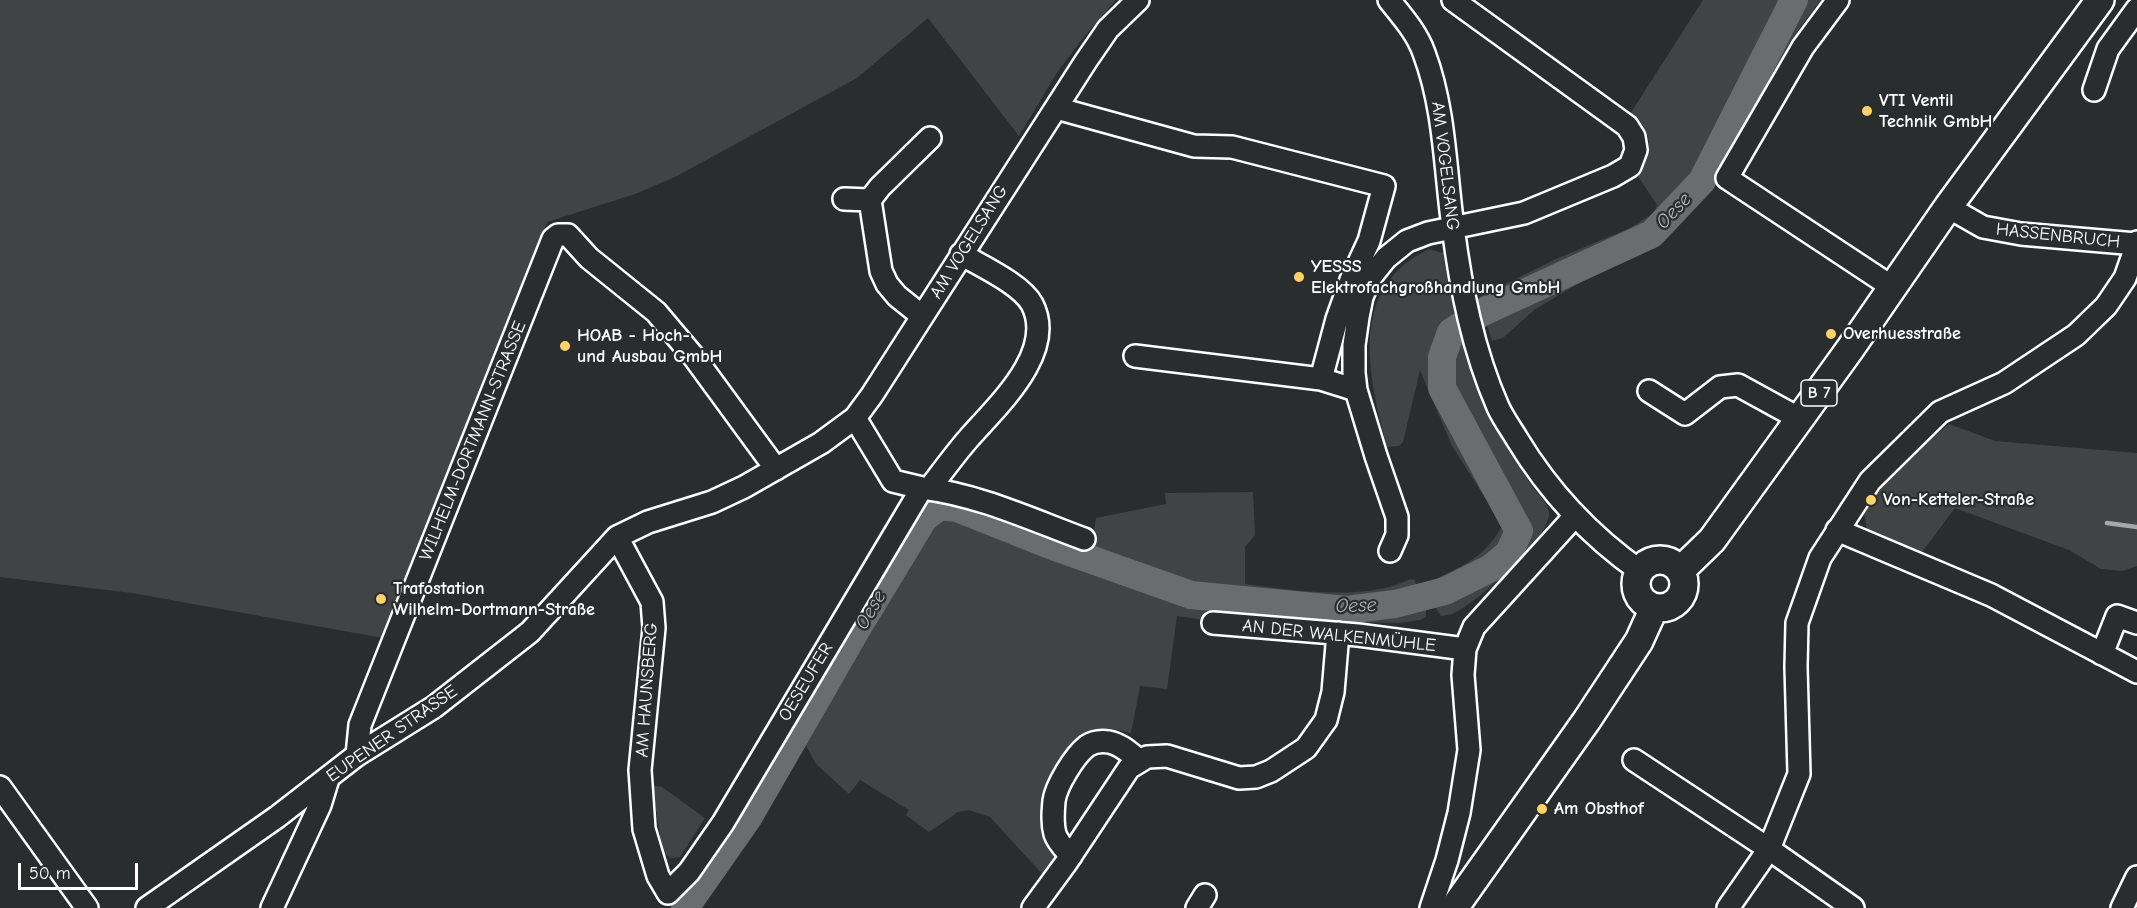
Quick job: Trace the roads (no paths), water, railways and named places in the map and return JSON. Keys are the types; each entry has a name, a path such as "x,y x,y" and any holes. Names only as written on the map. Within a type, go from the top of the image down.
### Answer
{"main road":[{"name":"B 7","path":"1680,571 1712,540 1800,419 1948,207 2100,0"},
{"path":"1663,560 1671,562 1680,571 1684,591 1680,598 1668,608 1654,608 1645,604 1636,591 1635,583 1640,571 1647,563 1663,560"},
{"path":"1454,908 1587,720 1638,641 1654,608"}],"street":[{"name":"AM VOGELSANG","path":"855,418 1108,29 1138,0"},
{"name":"AM VOGELSANG","path":"1389,0 1405,19 1424,51 1435,90 1465,303 1474,339 1499,410 1532,464 1567,508 1612,551 1640,571"},
{"path":"1390,551 1397,535 1397,517 1356,390 1354,373 1354,345 1362,297 1370,278 1386,258 1407,241 1453,227 1524,213 1568,196 1630,166 1636,150 1634,137 1626,126 1453,0"},
{"path":"1838,0 1803,46 1727,178 1892,287"},
{"path":"2094,90 2108,49 2137,9"},
{"path":"1056,108 1194,146 1232,147 1384,186 1369,241 1351,280 1337,319 1321,379"},
{"path":"844,199 870,200 871,196 930,138"},
{"name":"AM VOGELSANG","path":"870,200 881,272 897,296 922,316"},
{"name":"HASSENBRUCH","path":"1948,207 1983,227 2002,231 2137,243"},
{"name":"WILHELM-DORTMANN-STRASSE","path":"357,755 360,725 553,239 562,233 568,235 589,258 656,312 694,357 776,469"},
{"path":"1728,908 1769,849 1799,774 1797,623 1820,558 1837,530 1880,470 1940,412 2004,383 2076,335 2106,306 2125,278 2137,243"},
{"name":"OESEUFER","path":"668,893 689,872 723,823 925,488 1011,392 1026,370 1037,333 1032,303 1017,288 961,254"},
{"path":"1135,356 1321,379 1356,390"},
{"path":"1649,391 1685,414 1720,387 1738,384 1800,419"},
{"path":"617,537 648,522 712,502 776,469 855,418 893,482 964,495 1084,539"},
{"path":"1431,908 1459,813 1469,750 1463,675 1465,649 1474,627 1575,516"},
{"path":"1837,530 1991,595 2137,672"},
{"name":"EUPENER STRASSE","path":"147,908 277,817 357,755 434,707 530,632 617,537"},
{"name":"AM HAUNSBERG","path":"617,537 651,602 654,628 640,770 645,829 658,876 668,893"},
{"path":"2102,654 2117,616 2137,623"},
{"name":"AN DER WALKENMÜHLE","path":"1213,623 1338,633 1465,649"},
{"path":"1033,908 1071,856 1129,768 1140,761 1147,757 1167,756 1239,778 1256,777 1271,771 1306,748 1326,720 1333,692 1338,633"},
{"path":"1071,856 1061,846 1056,836 1053,823 1054,800 1059,784 1076,758 1087,746 1109,742 1120,745 1140,761"},
{"path":"1634,760 1769,849 1853,908"},
{"path":"272,908 316,815 328,779"},
{"path":"0,787 87,908"},
{"path":"2122,908 2137,876"}],"waterway":[{"name":"Oese","path":"685,908 748,818 924,518 940,506 957,508 1050,545 1191,595 1346,610 1395,604 1445,591 1491,568 1509,553 1519,531 1442,388 1442,357 1451,332 1483,312 1652,234 1702,181 1794,0"},
{"path":"2107,523 2137,527"}],"place":[{"name":"VTI Ventil Technik GmbH","path":"1867,111"},
{"name":"YESSS Elektrofachgroßhandlung GmbH","path":"1299,277"},
{"name":"Overhuesstraße","path":"1831,334"},
{"name":"HOAB - Hoch- und Ausbau GmbH","path":"565,346"},
{"name":"Von-Ketteler-Straße","path":"1871,500"},
{"name":"Trafostation Wilhelm-Dortmann-Straße","path":"381,599"},
{"name":"Am Obsthof","path":"1542,809"}]}
